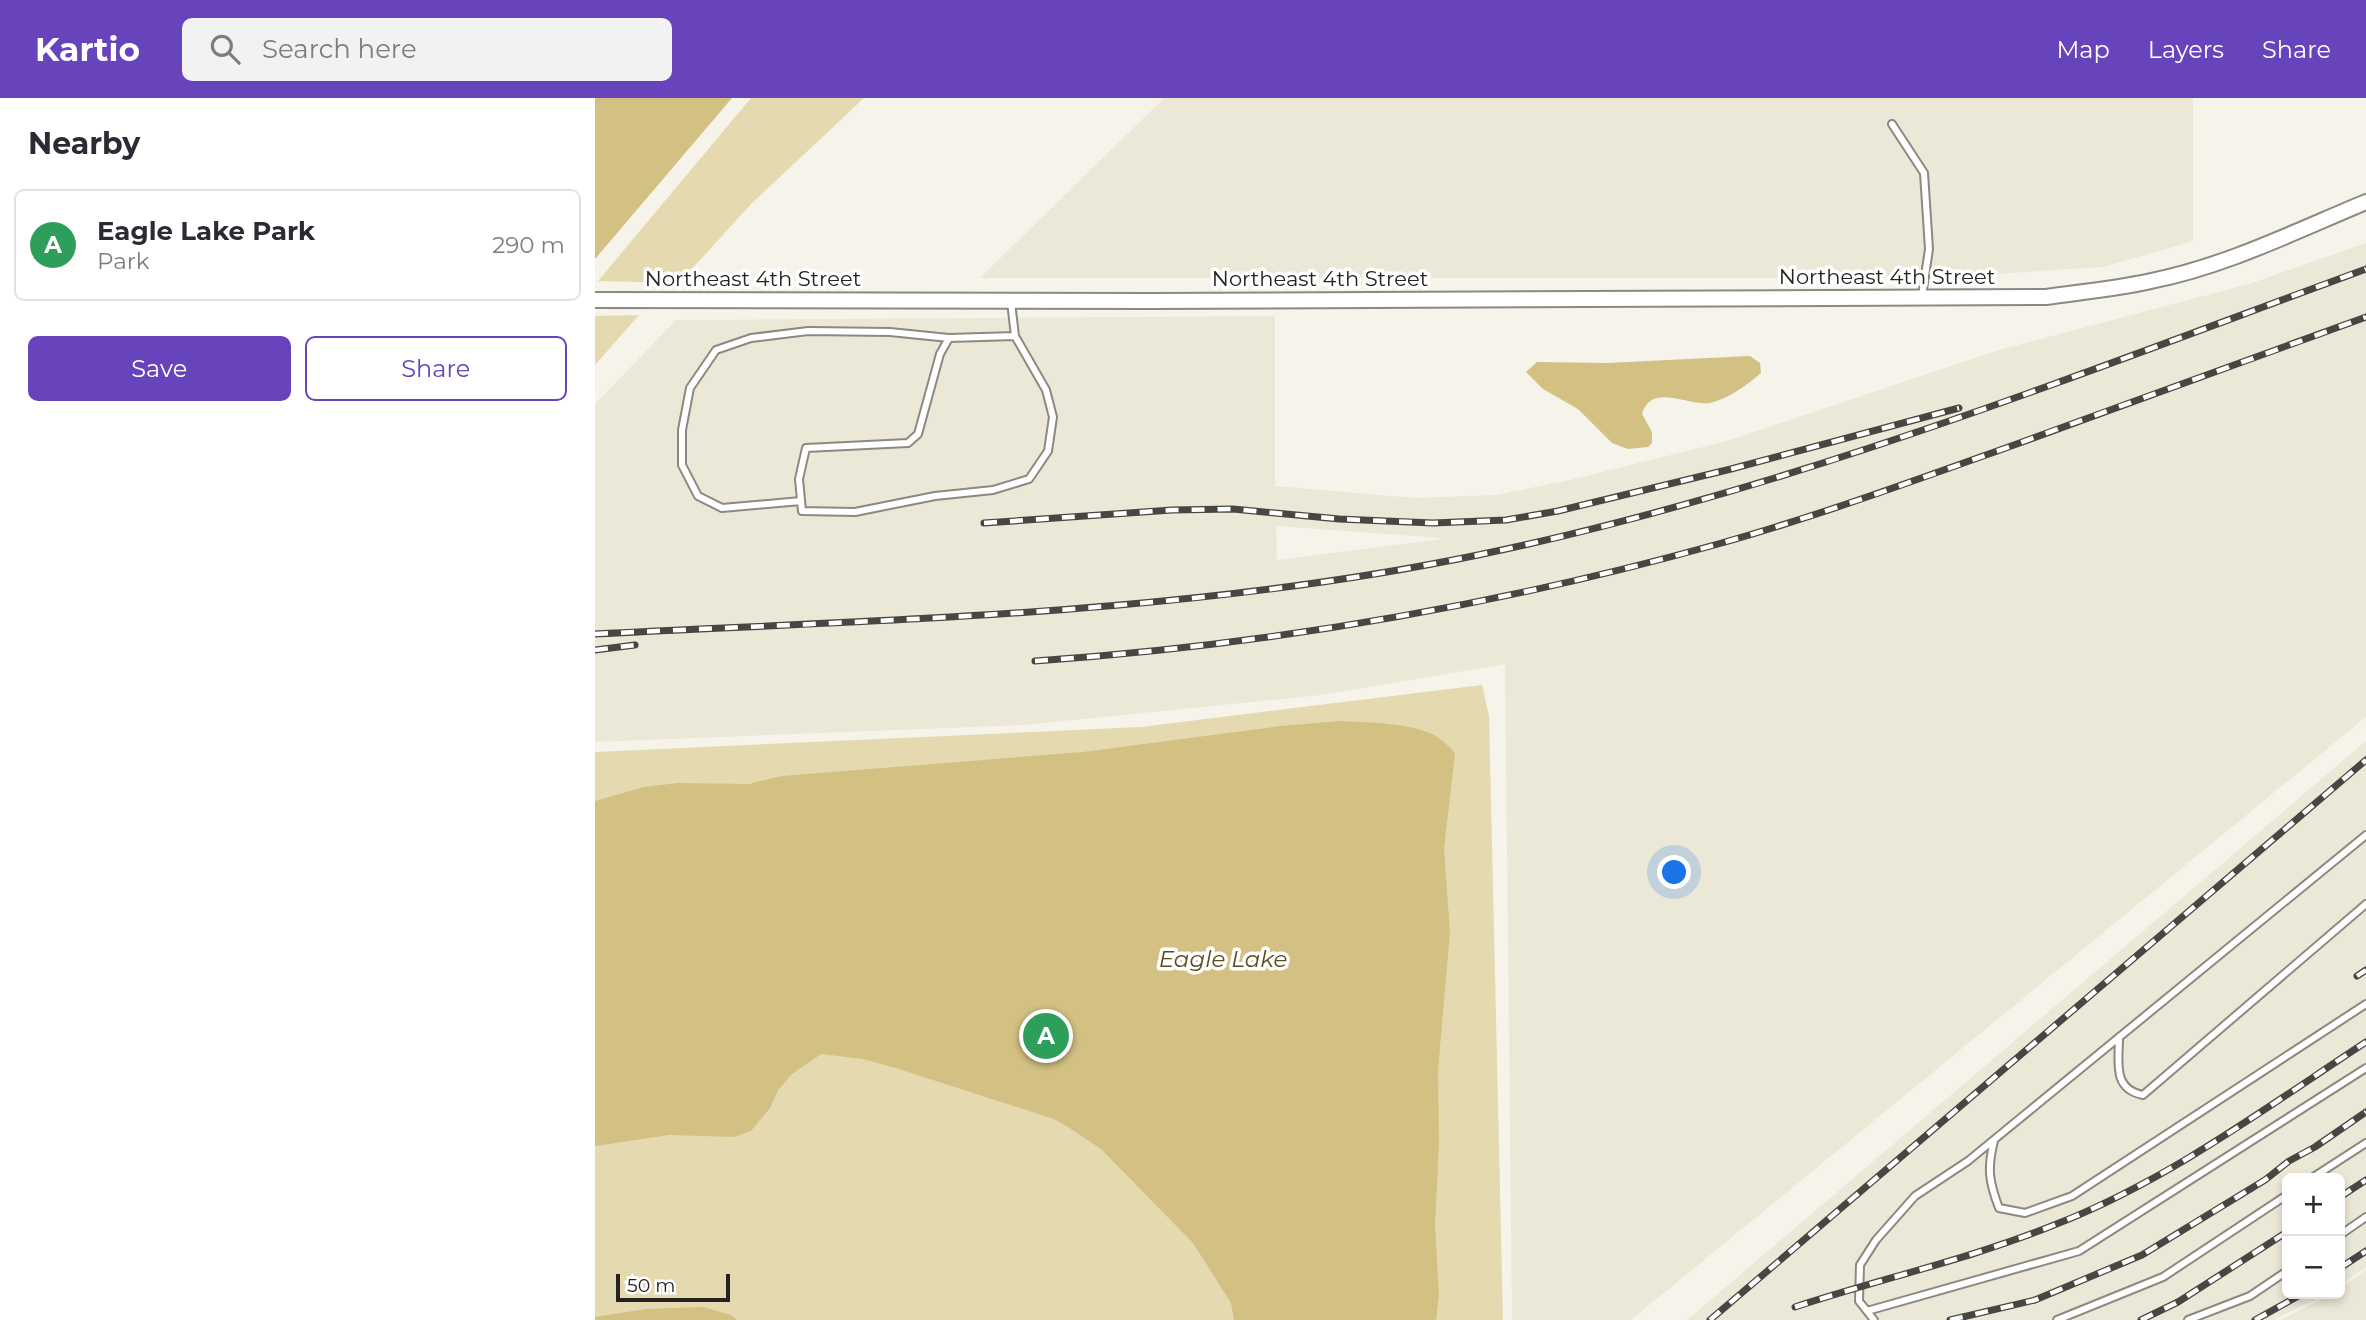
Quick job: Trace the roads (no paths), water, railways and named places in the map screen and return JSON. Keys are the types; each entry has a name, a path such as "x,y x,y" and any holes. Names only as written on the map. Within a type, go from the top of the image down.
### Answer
{"street":[{"name":"Northeast 4th Street","path":"595,300 1011,301 2046,296 2153,281 2202,267 2252,251 2366,202"}],"lane":[{"path":"1892,124 1924,173 1929,249 1921,298"},
{"path":"949,338 940,354 918,434 908,443 806,448 799,479 802,511 855,512 935,496 993,490 1029,479 1048,451 1053,417 1046,390 1015,336 1011,301"},
{"path":"801,500 722,508 698,496 682,465 682,429 690,388 716,351 751,338 808,331 890,332 949,338 1015,336"},
{"path":"1874,1320 1859,1301 1860,1265 1876,1240 1915,1196 1968,1161 2366,835"},
{"path":"2119,1037 2119,1070 2122,1084 2132,1093 2143,1095 2366,904"},
{"path":"1995,1139 1988,1166 1999,1208 2025,1213 2072,1196 2366,1004"},
{"path":"1867,1311 2079,1251 2366,1068"},
{"path":"2320,1173 2366,1143"},
{"path":"2057,1320 2163,1277 2282,1198"},
{"path":"2345,1232 2366,1217"},
{"path":"2188,1320 2250,1296 2282,1274"}],"water":[{"path":"595,98 732,98 595,259"},
{"path":"1750,356 1760,363 1761,373 1724,398 1710,403 1662,397 1653,399 1642,414 1652,432 1652,443 1648,447 1628,449 1612,443 1578,409 1543,389 1526,372 1537,362 1607,363"},
{"name":"Eagle Lake","path":"1340,721 1388,724 1424,731 1440,739 1455,753 1444,849 1450,932 1438,1070 1439,1145 1435,1224 1439,1295 1436,1320 1234,1320 1231,1303 1193,1243 1101,1149 1054,1119 863,1059 821,1054 792,1074 751,1131 734,1137 669,1135 595,1146 595,801 644,787 678,783 749,784 782,776 1083,752 1281,726"},
{"path":"703,1307 731,1315 737,1320 595,1320 595,1317 646,1309"}],"railway":[{"path":"595,634 928,618 1149,602 1259,591 1478,555 1705,499 1816,465 2037,390 2366,269"},
{"path":"1035,661 1208,645 1379,620 1465,604 1634,566 1718,544 1867,497 2366,317"},
{"path":"984,523 1172,510 1233,509 1339,519 1433,523 1506,520 1558,511 1731,469 1959,408"},
{"path":"595,650 635,645"},
{"path":"1710,1320 2366,760"},
{"path":"2357,976 2366,970"},
{"path":"1795,1307 1994,1247 2100,1205 2179,1164 2366,1042"},
{"path":"1950,1320 2035,1300 2142,1255 2265,1180 2289,1161 2315,1147 2366,1112"},
{"path":"2345,1194 2366,1180"},
{"path":"2141,1320 2178,1302 2282,1235"},
{"path":"2345,1265 2366,1251"},
{"path":"2255,1320 2293,1299"}],"place":[{"name":"Eagle Lake Park","path":"1046,1036"}]}
